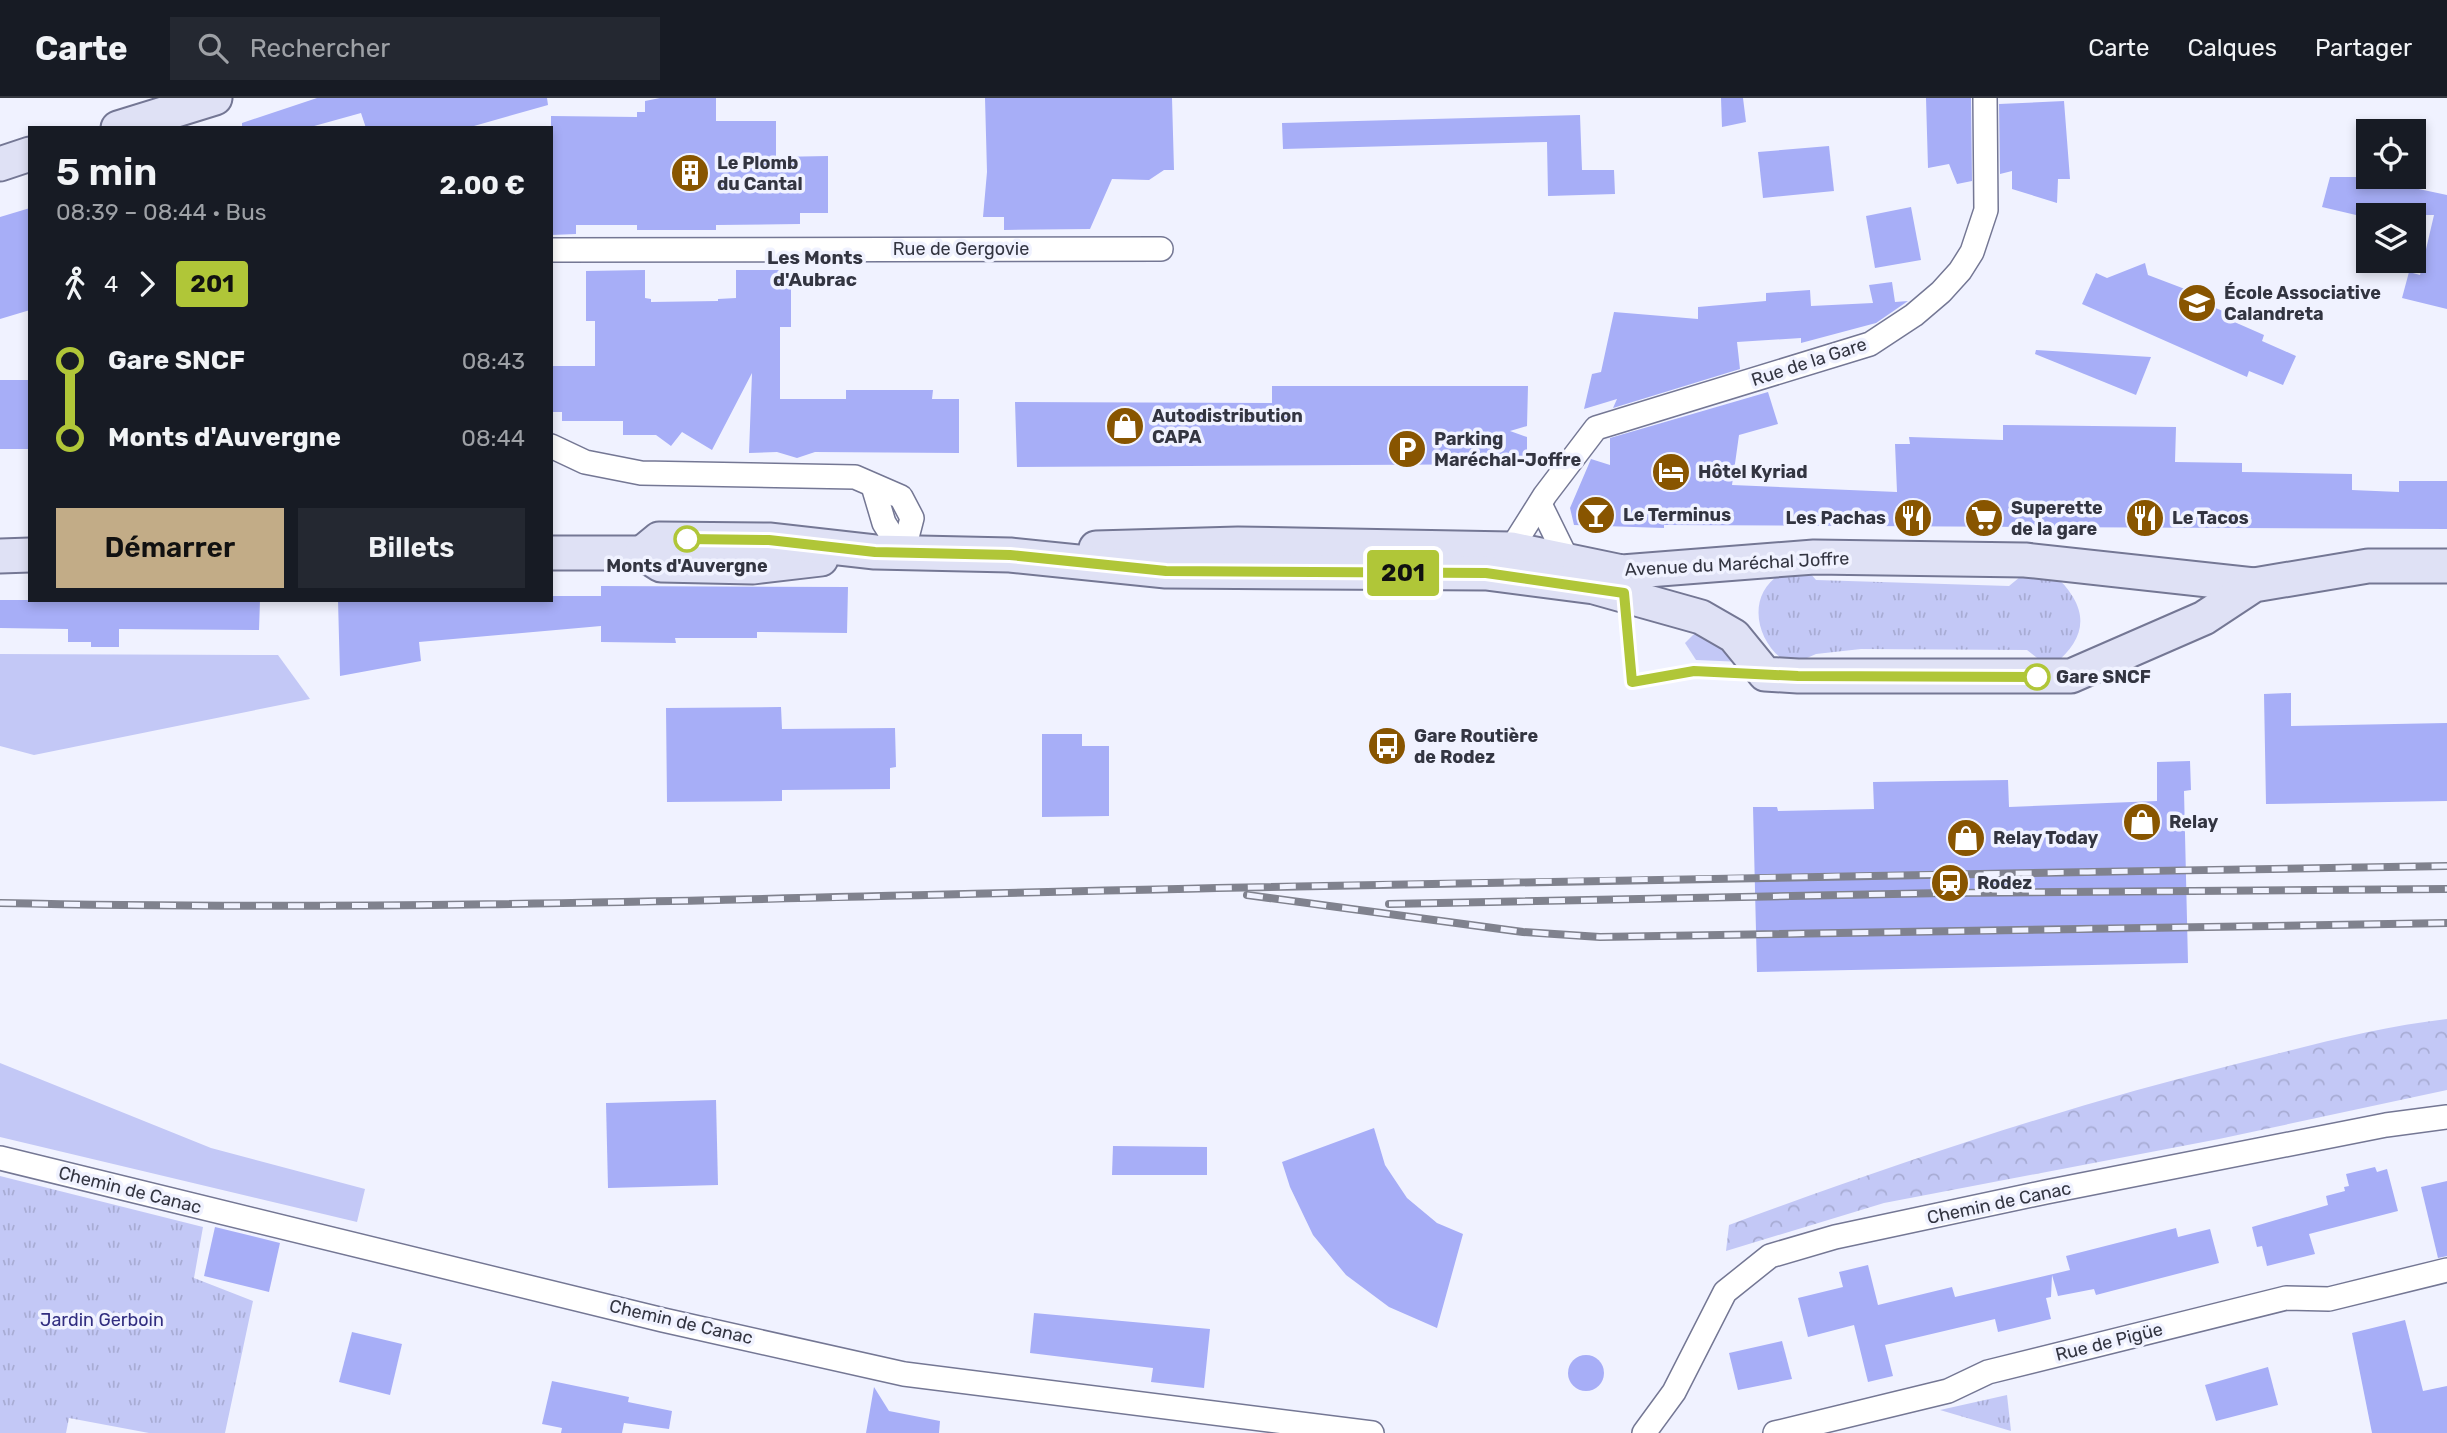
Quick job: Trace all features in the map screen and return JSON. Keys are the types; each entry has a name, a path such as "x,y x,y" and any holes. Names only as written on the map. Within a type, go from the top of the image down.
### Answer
{"main road":[{"path":"124,126 215,98"},
{"path":"0,164 28,155"},
{"name":"Avenue du Maréchal Joffre","path":"1010,555 1141,545 1511,549 1622,572 1814,557 2025,560 2254,585 2368,566 2447,566"},
{"name":"Avenue du Maréchal Joffre","path":"553,553 642,553 661,565 753,567 889,552 1010,555 1166,571 1486,573 1594,587 1701,617 1734,636 1765,674 1798,676 2071,676 2204,618 2254,585"},
{"path":"0,556 28,555"}],"street":[{"name":"Rue de la Gare","path":"1511,549 1595,428 1870,344 1923,308 1960,271 1972,252 1984,217 1988,189 1985,98"},
{"name":"Rue de Gergovie","path":"553,250 1161,249"},
{"path":"553,447 584,462 641,473 855,477 901,497 912,518 889,552"},
{"path":"1540,504 1567,559"},
{"name":"Chemin de Canac","path":"1644,1433 1674,1392 1725,1292 1770,1256 1835,1237 2046,1192 2386,1125 2447,1117"},
{"name":"Chemin de Canac","path":"0,1158 663,1320 904,1374 1256,1426 1372,1433"},
{"name":"Rue de Pigüe","path":"1775,1433 1948,1391 1988,1371 2287,1298 2329,1299 2447,1270"}],"green space":[{"path":"1805,567 1816,580 2009,586 2026,572 2047,575 2062,583 2073,597 2080,616 2078,634 2075,642 2055,664 2045,664 2027,650 1861,649 1816,654 1791,665 1769,646 1759,620 1759,606 1763,593 1771,582 1786,571"},
{"path":"1697,631 1743,662 1696,660 1685,643"},
{"path":"0,654 278,655 310,699 34,755 0,746"},
{"path":"2447,1019 2447,1090 2219,1139 1884,1203 1726,1251 1729,1225 1982,1137 2110,1098 2240,1063 2368,1032"},
{"path":"0,1063 211,1148 365,1189 357,1222 0,1137"},
{"name":"Jardin Gerboin","path":"0,1176 203,1227 194,1278 253,1301 225,1433 149,1433 69,1418 66,1433 0,1433"},
{"path":"2007,1395 2011,1431 1940,1410"}],"building":[{"path":"317,98 547,98 548,105 474,126 365,126 361,113 314,126 242,126 242,123"},
{"name":"Le Plomb du Cantal","path":"660,98 716,98 716,121 776,121 776,157 828,156 828,213 800,213 800,224 716,225 716,230 637,230 637,225 576,225 576,234 553,235 551,116 637,117 637,112 645,112 645,101"},
{"path":"985,98 1172,98 1174,170 1164,170 1149,180 1112,179 1090,229 1004,230 1004,217 983,217 987,172"},
{"path":"1721,98 1743,98 1746,122 1722,127"},
{"path":"1926,98 1971,98 1972,181 1957,184 1949,164 1928,168"},
{"path":"2064,101 2070,179 2058,179 2057,203 2012,189 2012,171 2000,174 1999,104"},
{"path":"1580,115 1582,170 1614,170 1615,194 1548,196 1547,142 1283,149 1282,123"},
{"path":"1829,146 1834,191 1763,198 1758,152"},
{"path":"2330,177 2356,177 2356,189 2419,189 2447,195 2447,309 2402,298 2409,273 2426,273 2426,249 2434,215 2426,215 2426,203 2356,203 2356,215 2322,207"},
{"path":"1911,207 1921,260 1875,268 1866,216"},
{"path":"28,209 28,311 0,319 0,217"},
{"path":"2145,263 2148,275 2206,297 2204,303 2225,312 2223,317 2264,335 2262,341 2296,356 2283,385 2249,371 2247,377 2082,304 2096,273 2107,278"},
{"path":"645,270 645,298 651,299 651,302 718,301 736,298 736,270 791,270 791,327 780,327 780,399 846,399 846,390 933,390 932,399 959,399 959,453 815,452 797,458 777,452 749,453 752,373 712,450 682,432 671,446 656,435 623,435 623,421 562,421 562,412 553,412 553,366 595,366 595,321 586,321 586,271"},
{"path":"1892,282 1895,302 1908,301 1876,323 1801,343 1801,338 1737,342 1740,369 1613,408 1617,399 1584,409 1592,374 1601,372 1614,312 1698,319 1698,307 1766,301 1766,293 1810,290 1811,306 1873,303 1869,285"},
{"path":"2036,350 2151,357 2136,395 2035,354"},
{"path":"0,380 28,380 28,449 0,449"},
{"path":"1272,386 1528,386 1527,426 1510,431 1527,437 1527,464 1017,467 1015,402 1272,403"},
{"path":"1768,392 1778,424 1739,435 1732,485 1897,492 1895,444 1910,444 1909,437 2003,440 2003,425 2176,427 2175,462 2242,463 2242,472 2352,474 2352,490 2399,492 2399,481 2447,481 2447,529 1664,525 1664,528 1574,525 1570,508 1591,459 1610,465 1610,438"},
{"path":"601,586 848,587 847,633 757,632 757,638 675,638 676,643 601,642 601,626 419,642 421,661 340,676 338,602 553,602 553,596 601,596"},
{"path":"0,600 260,602 259,630 119,629 119,647 91,647 91,642 68,642 68,629 0,628"},
{"path":"2291,693 2291,726 2447,723 2447,801 2266,804 2264,694"},
{"path":"781,707 782,729 895,728 896,767 890,768 890,789 782,790 782,801 667,802 666,708"},
{"path":"1042,734 1082,734 1082,746 1109,746 1109,816 1042,817"},
{"path":"2190,761 2191,790 2184,791 2188,963 1757,972 1753,807 1777,807 1778,811 1874,809 1873,782 2008,780 2009,807 2157,801 2157,762"},
{"path":"716,1100 718,1185 608,1188 606,1103"},
{"path":"1374,1128 1385,1165 1407,1198 1437,1223 1463,1234 1437,1328 1389,1307 1346,1275 1313,1235 1290,1187 1282,1162"},
{"path":"1113,1146 1207,1147 1207,1175 1112,1175"},
{"path":"2375,1167 2377,1172 2387,1169 2398,1211 2309,1234 2315,1254 2267,1266 2262,1246 2257,1247 2252,1227 2328,1205 2326,1196 2345,1191 2344,1187 2349,1186 2346,1174"},
{"path":"2447,1181 2447,1256 2438,1258 2421,1187"},
{"path":"215,1227 280,1243 269,1292 204,1276"},
{"path":"2176,1228 2178,1237 2210,1229 2219,1263 2096,1295 2094,1289 2058,1296 2052,1275 2051,1297 2046,1298 2051,1319 1998,1332 1995,1319 1885,1345 1893,1376 1868,1382 1854,1325 1808,1337 1798,1298 1843,1287 1839,1272 1868,1265 1878,1305 1952,1287 1955,1297 2070,1270 2066,1256"},
{"path":"1034,1313 1210,1329 1204,1388 1151,1382 1153,1368 1030,1353"},
{"path":"2405,1320 2423,1391 2447,1386 2447,1433 2372,1433 2352,1333"},
{"path":"352,1332 402,1344 390,1395 339,1382"},
{"path":"1782,1341 1792,1379 1738,1390 1729,1353"},
{"path":"1586,1355 1599,1360 1604,1373 1599,1386 1586,1391 1573,1386 1568,1373 1573,1360"},
{"path":"2268,1367 2278,1405 2216,1421 2205,1385"},
{"path":"552,1381 629,1397 628,1402 672,1411 669,1429 624,1423 622,1433 561,1433 562,1428 542,1424"},
{"path":"874,1387 889,1411 940,1421 939,1433 866,1433"}],"railway":[{"path":"0,903 457,905 1217,888 2447,866"},
{"path":"1389,904 1944,893 2447,889"},
{"path":"1247,895 1523,932 1600,937 2447,923"}],"bus line":[{"name":"201","path":"687,539 769,540 875,552 1010,555 1166,571 1486,573 1624,593 1632,682 1694,671 1798,676 2037,677"}],"place":[{"name":"Le Plomb du Cantal","path":"690,173"},
{"name":"École Associative Calandreta","path":"2197,303"},
{"name":"Autodistribution CAPA","path":"1125,426"},
{"name":"Parking Maréchal-Joffre","path":"1407,449"},
{"name":"Hôtel Kyriad","path":"1671,472"},
{"name":"Le Terminus","path":"1596,515"},
{"name":"Les Pachas","path":"1913,518"},
{"name":"Superette de la gare","path":"1984,518"},
{"name":"Le Tacos","path":"2145,518"},
{"name":"Monts d'Auvergne","path":"687,539"},
{"name":"Gare SNCF","path":"2037,677"},
{"name":"Gare Routière de Rodez","path":"1387,746"},
{"name":"Relay","path":"2142,822"},
{"name":"Relay Today","path":"1966,838"},
{"name":"Rodez","path":"1950,883"}],"district":[{"name":"Les Monts d'Aubrac","path":"815,268"}]}
